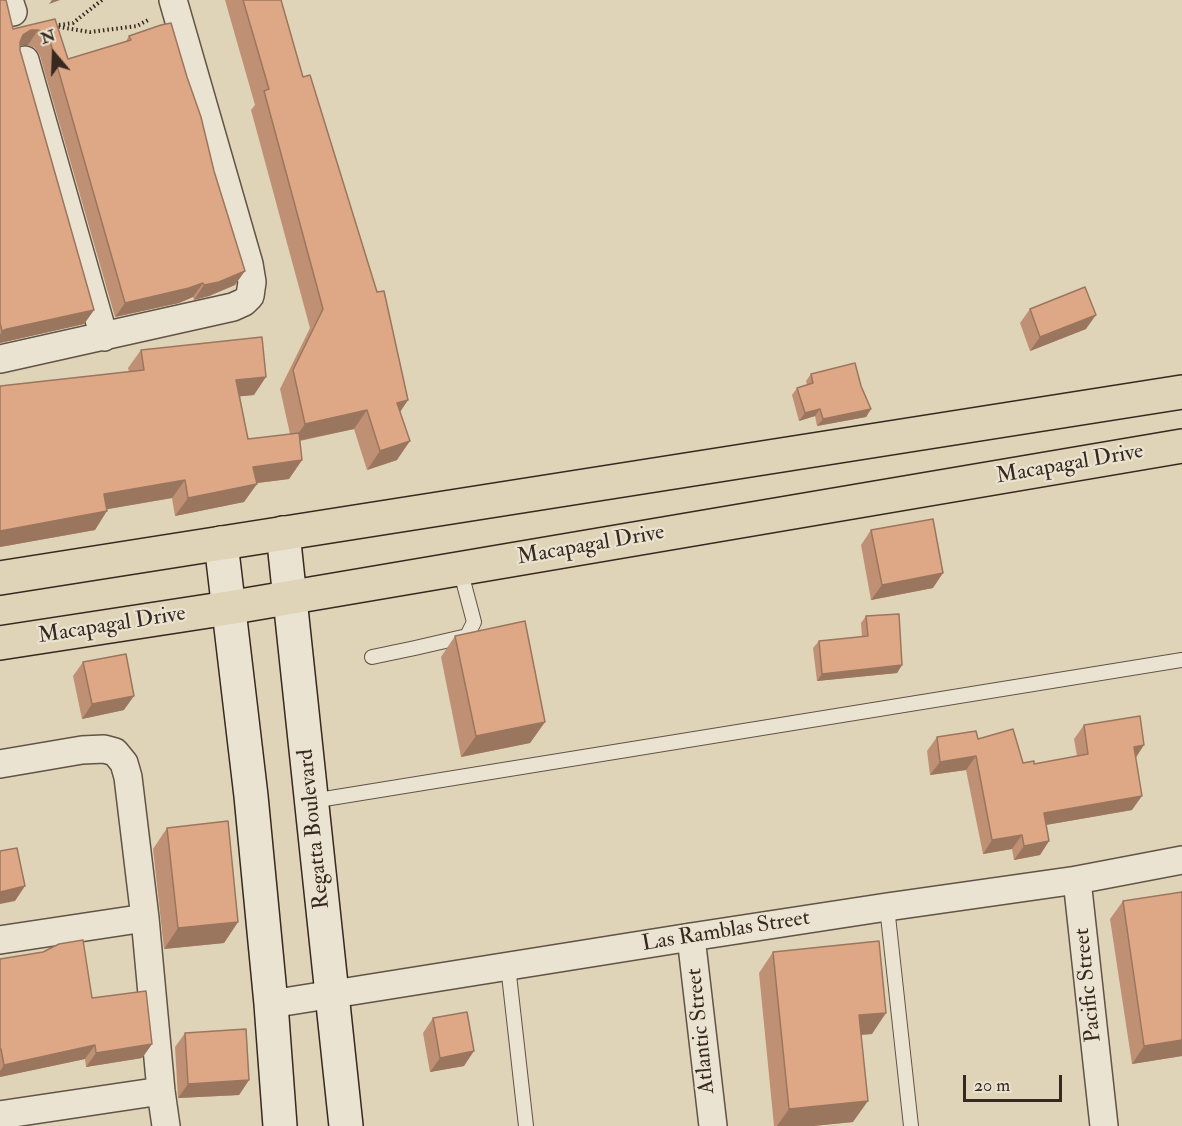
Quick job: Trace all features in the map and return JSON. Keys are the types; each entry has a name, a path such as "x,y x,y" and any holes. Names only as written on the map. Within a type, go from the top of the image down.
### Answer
{"main road":[{"path":"0,578 1182,392"},
{"name":"Macapagal Drive","path":"0,643 290,598 1182,446"}],"street":[{"path":"0,359 233,308 250,296 252,282 249,264 177,12"},
{"path":"25,60 104,337"},
{"name":"Regatta Boulevard","path":"283,533 346,1126"},
{"path":"221,543 251,796 280,1126"},
{"path":"0,764 82,750 104,749 115,752 124,763 128,777 145,918 166,1126"},
{"name":"Las Ramblas Street","path":"271,1004 691,937 1077,880 1182,860"},
{"name":"Pacific Street","path":"1077,880 1104,1126"},
{"path":"0,940 145,918"},
{"name":"Atlantic Street","path":"691,937 713,1126"},
{"path":"0,1115 161,1091"}],"lane":[{"path":"372,657 467,636 474,622 460,568"},
{"path":"312,801 1182,660"},
{"path":"887,907 911,1126"},
{"path":"508,966 526,1126"}],"path":[{"path":"44,28 74,23 102,0"},
{"path":"54,26 90,32 137,26 160,12 177,12"}],"building":[{"path":"0,0 6,0 13,29 55,19 68,59 131,40 129,36 171,23 201,117 214,171 245,271 219,282 204,285 203,283 125,303 50,41 46,34 38,30 31,30 23,35 20,50 94,310 2,331 0,323"},
{"path":"243,0 281,0 303,77 310,75 377,292 384,291 408,400 397,403 410,441 380,451 367,410 305,424 293,370 323,309 264,91 269,89"},
{"path":"1085,287 1096,315 1040,337 1030,309"},
{"path":"262,337 266,377 236,380 248,439 299,433 302,460 253,467 257,484 188,498 185,480 104,494 107,511 0,531 0,386 144,370 141,350"},
{"path":"855,363 861,386 871,409 823,419 820,409 805,413 797,388 813,383 811,374"},
{"path":"933,519 943,573 882,585 871,530"},
{"path":"899,614 902,665 822,674 819,641 868,636 866,616"},
{"path":"525,621 545,722 476,736 455,636"},
{"path":"126,654 134,696 92,704 83,662"},
{"path":"1140,716 1144,745 1134,747 1142,796 1044,813 1049,841 1024,846 1022,835 992,840 976,756 940,762 937,737 976,731 978,739 1013,729 1023,763 1034,761 1034,764 1088,754 1084,725"},
{"path":"228,821 238,922 178,928 167,828"},
{"path":"17,848 25,886 0,892 0,851"},
{"path":"1182,892 1182,1040 1144,1046 1123,901"},
{"path":"83,940 92,998 146,991 152,1044 96,1053 95,1045 4,1065 0,1049 0,959 43,952 59,944"},
{"path":"879,941 886,1013 859,1015 868,1101 789,1109 773,952"},
{"path":"467,1012 474,1051 440,1058 433,1018"},
{"path":"246,1029 249,1080 188,1084 185,1033"}]}
